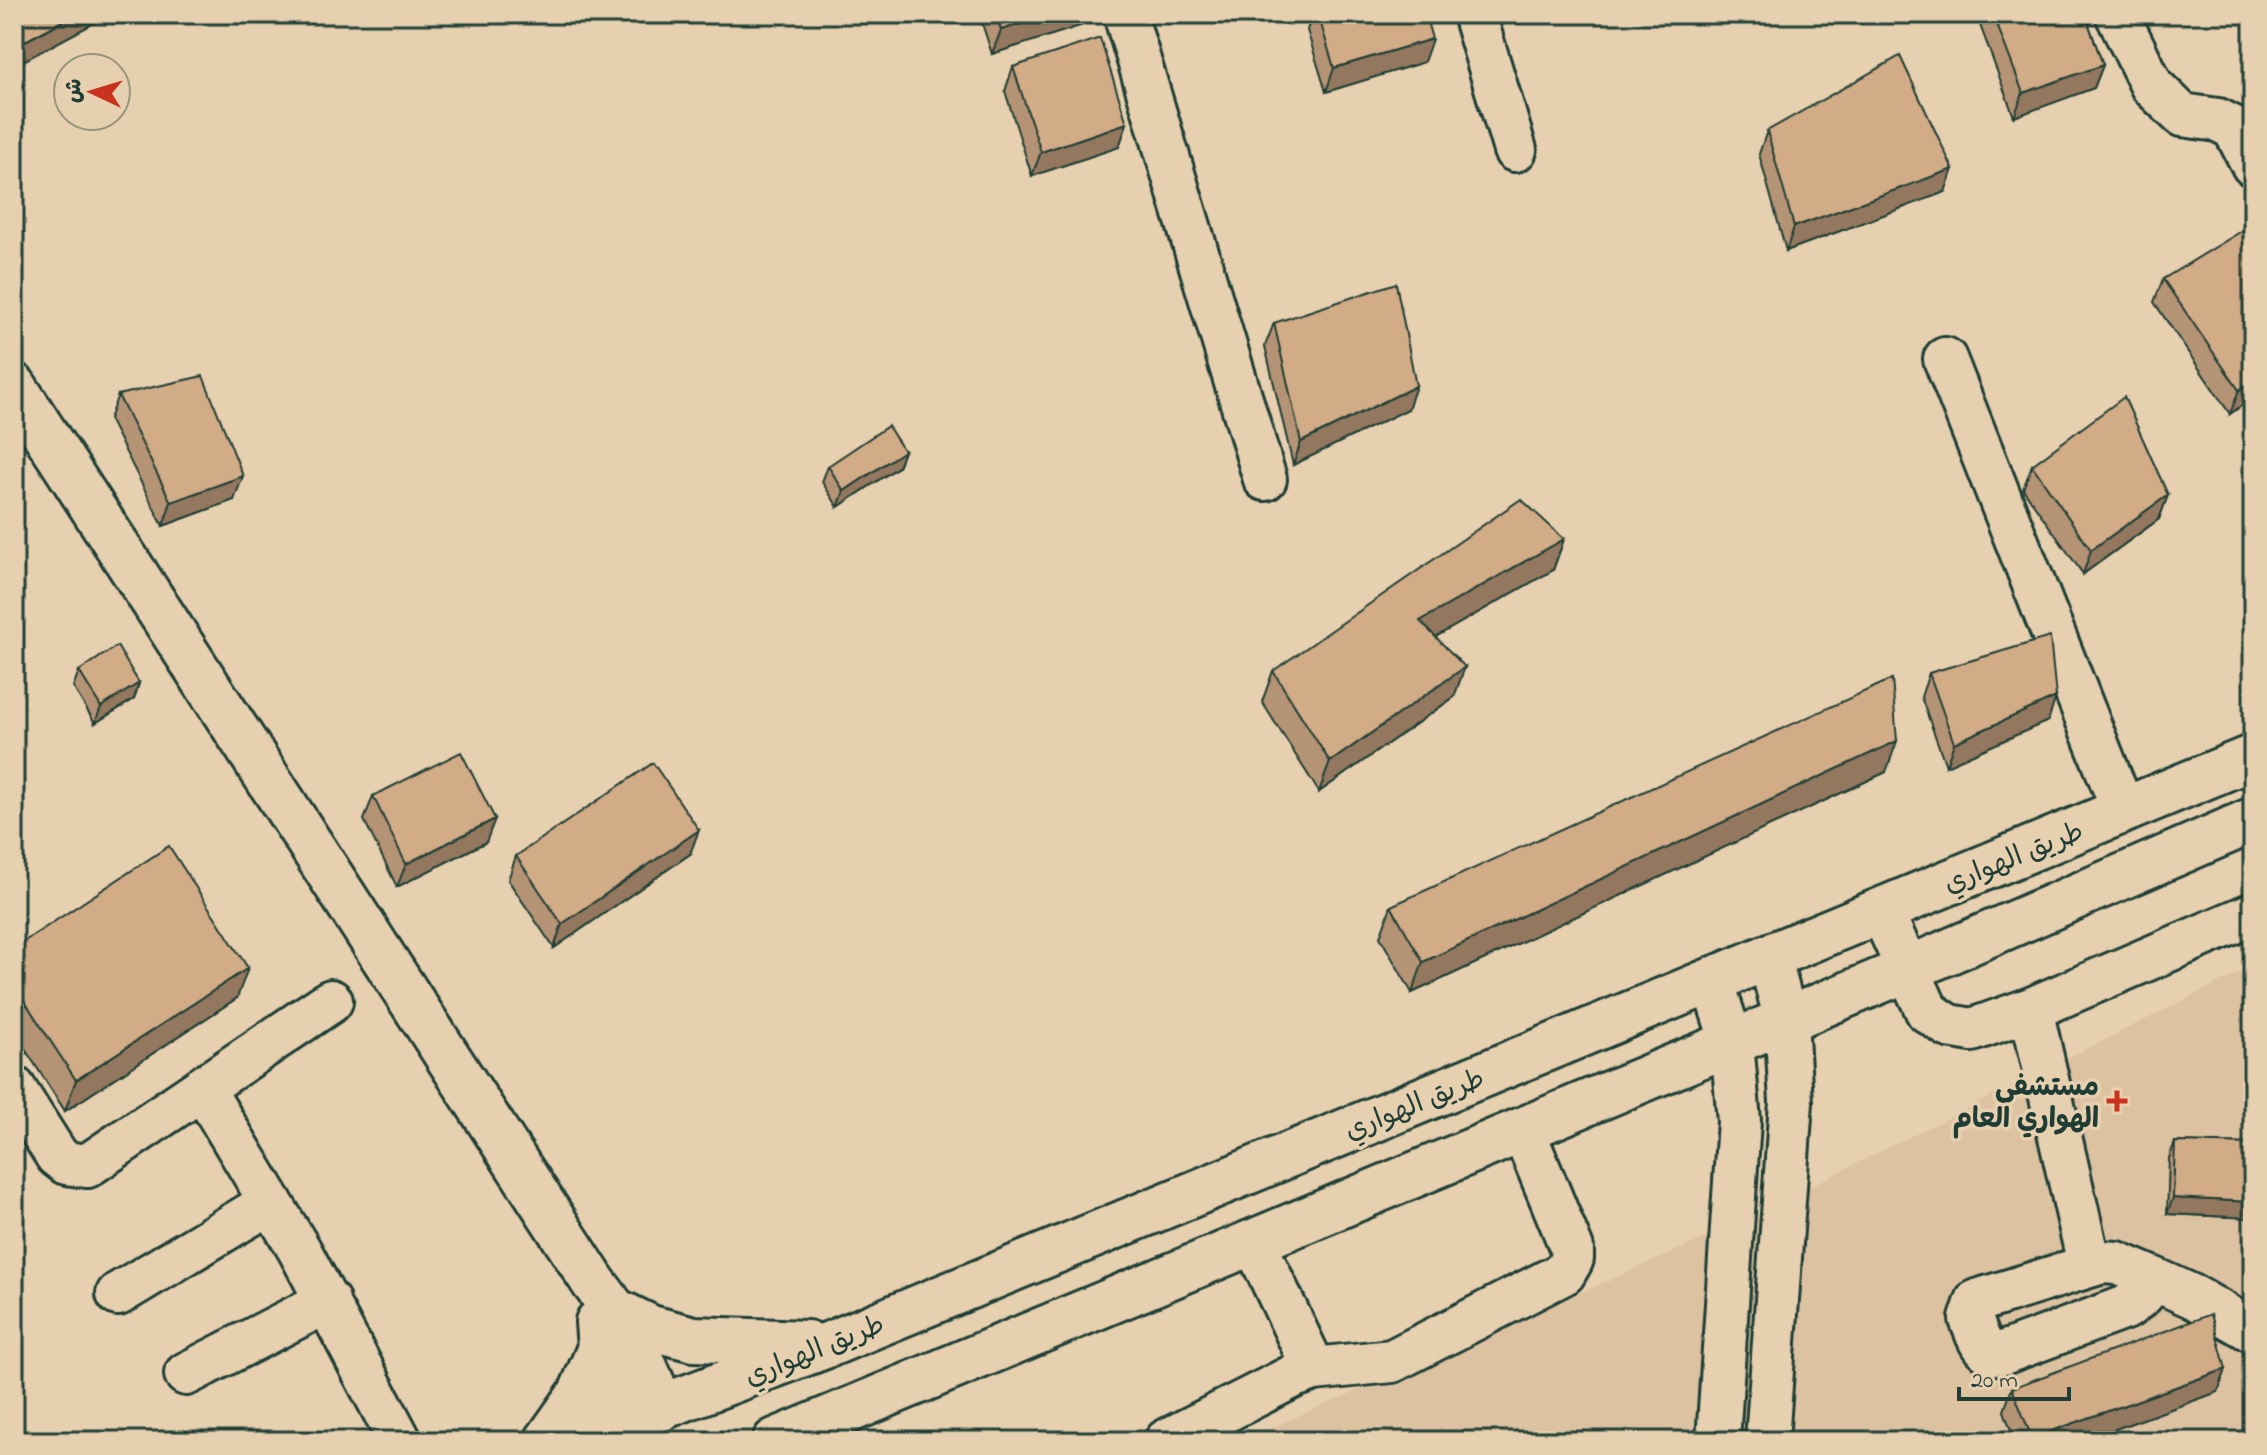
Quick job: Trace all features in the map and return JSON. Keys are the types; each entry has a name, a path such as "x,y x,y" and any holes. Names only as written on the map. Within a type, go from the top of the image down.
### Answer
{"main road":[{"path":"14,386 662,1408"},
{"name":"طريق الهواري","path":"571,1441 830,1344 2253,757"},
{"path":"775,1441 1906,970 2253,820"},
{"path":"604,1314 694,1339 830,1344"},
{"path":"604,1314 621,1423"},
{"path":"547,1441 581,1393 604,1314"}],"street":[{"path":"1125,14 1265,479"},
{"path":"1474,14 1515,150"},
{"path":"2117,14 2152,86 2182,115 2218,120 2234,128 2253,165"},
{"path":"1945,359 2123,810"},
{"path":"1881,910 1927,1011 1949,1026 1985,1027 2253,914"},
{"path":"1767,1441 1791,1102 1786,1020 1769,957"},
{"path":"1712,980 1732,1043 1739,1121 1718,1441"},
{"path":"14,1088 57,1156 77,1166 96,1162 331,1001"},
{"path":"2031,1009 2089,1264"},
{"path":"203,1089 328,1301 400,1441"},
{"path":"1166,1441 1314,1369 1392,1361 1564,1273 1572,1259 1572,1249 1523,1130"},
{"path":"118,1294 271,1202"},
{"path":"1254,1242 1314,1369"},
{"path":"2152,1278 2143,1294 2127,1307 2003,1353 1990,1352 1982,1346 1971,1319 1977,1301 2089,1264 2117,1263 2152,1278 2253,1331"},
{"path":"186,1374 328,1301"}],"shaded area":[{"name":"مستشفي الهواري العام","path":"2253,966 2253,1441 1241,1441 1708,1237"}],"building":[{"path":"14,14 76,14 14,47"},
{"path":"996,14 1052,14 1001,30"},
{"path":"1318,14 1425,14 1432,39 1334,68"},
{"path":"1993,14 2085,14 2103,65 2023,93"},
{"path":"1100,38 1127,123 1041,152 1013,67"},
{"path":"1900,56 1953,169 1794,227 1767,131"},
{"path":"2250,226 2253,235 2253,379 2239,390 2163,279"},
{"path":"1396,283 1416,386 1301,442 1274,323"},
{"path":"203,376 243,476 171,502 118,395"},
{"path":"2124,397 2168,495 2091,550 2032,465"},
{"path":"888,426 904,451 844,491 828,466"},
{"path":"1521,499 1564,539 1420,621 1465,667 1330,762 1273,671"},
{"path":"2050,637 2056,697 1954,743 1929,673"},
{"path":"117,646 139,683 101,707 79,671"},
{"path":"1892,679 1897,741 1423,962 1391,906"},
{"path":"461,752 495,819 406,864 373,796"},
{"path":"653,763 699,830 562,924 516,856"},
{"path":"169,846 248,968 76,1080 14,985 14,948"},
{"path":"2175,1142 2253,1144 2253,1202 2173,1198"},
{"path":"2211,1314 2226,1369 2032,1438 2012,1388"}],"place":[{"name":"مستشفي الهواري العام","path":"2117,1101"}]}
